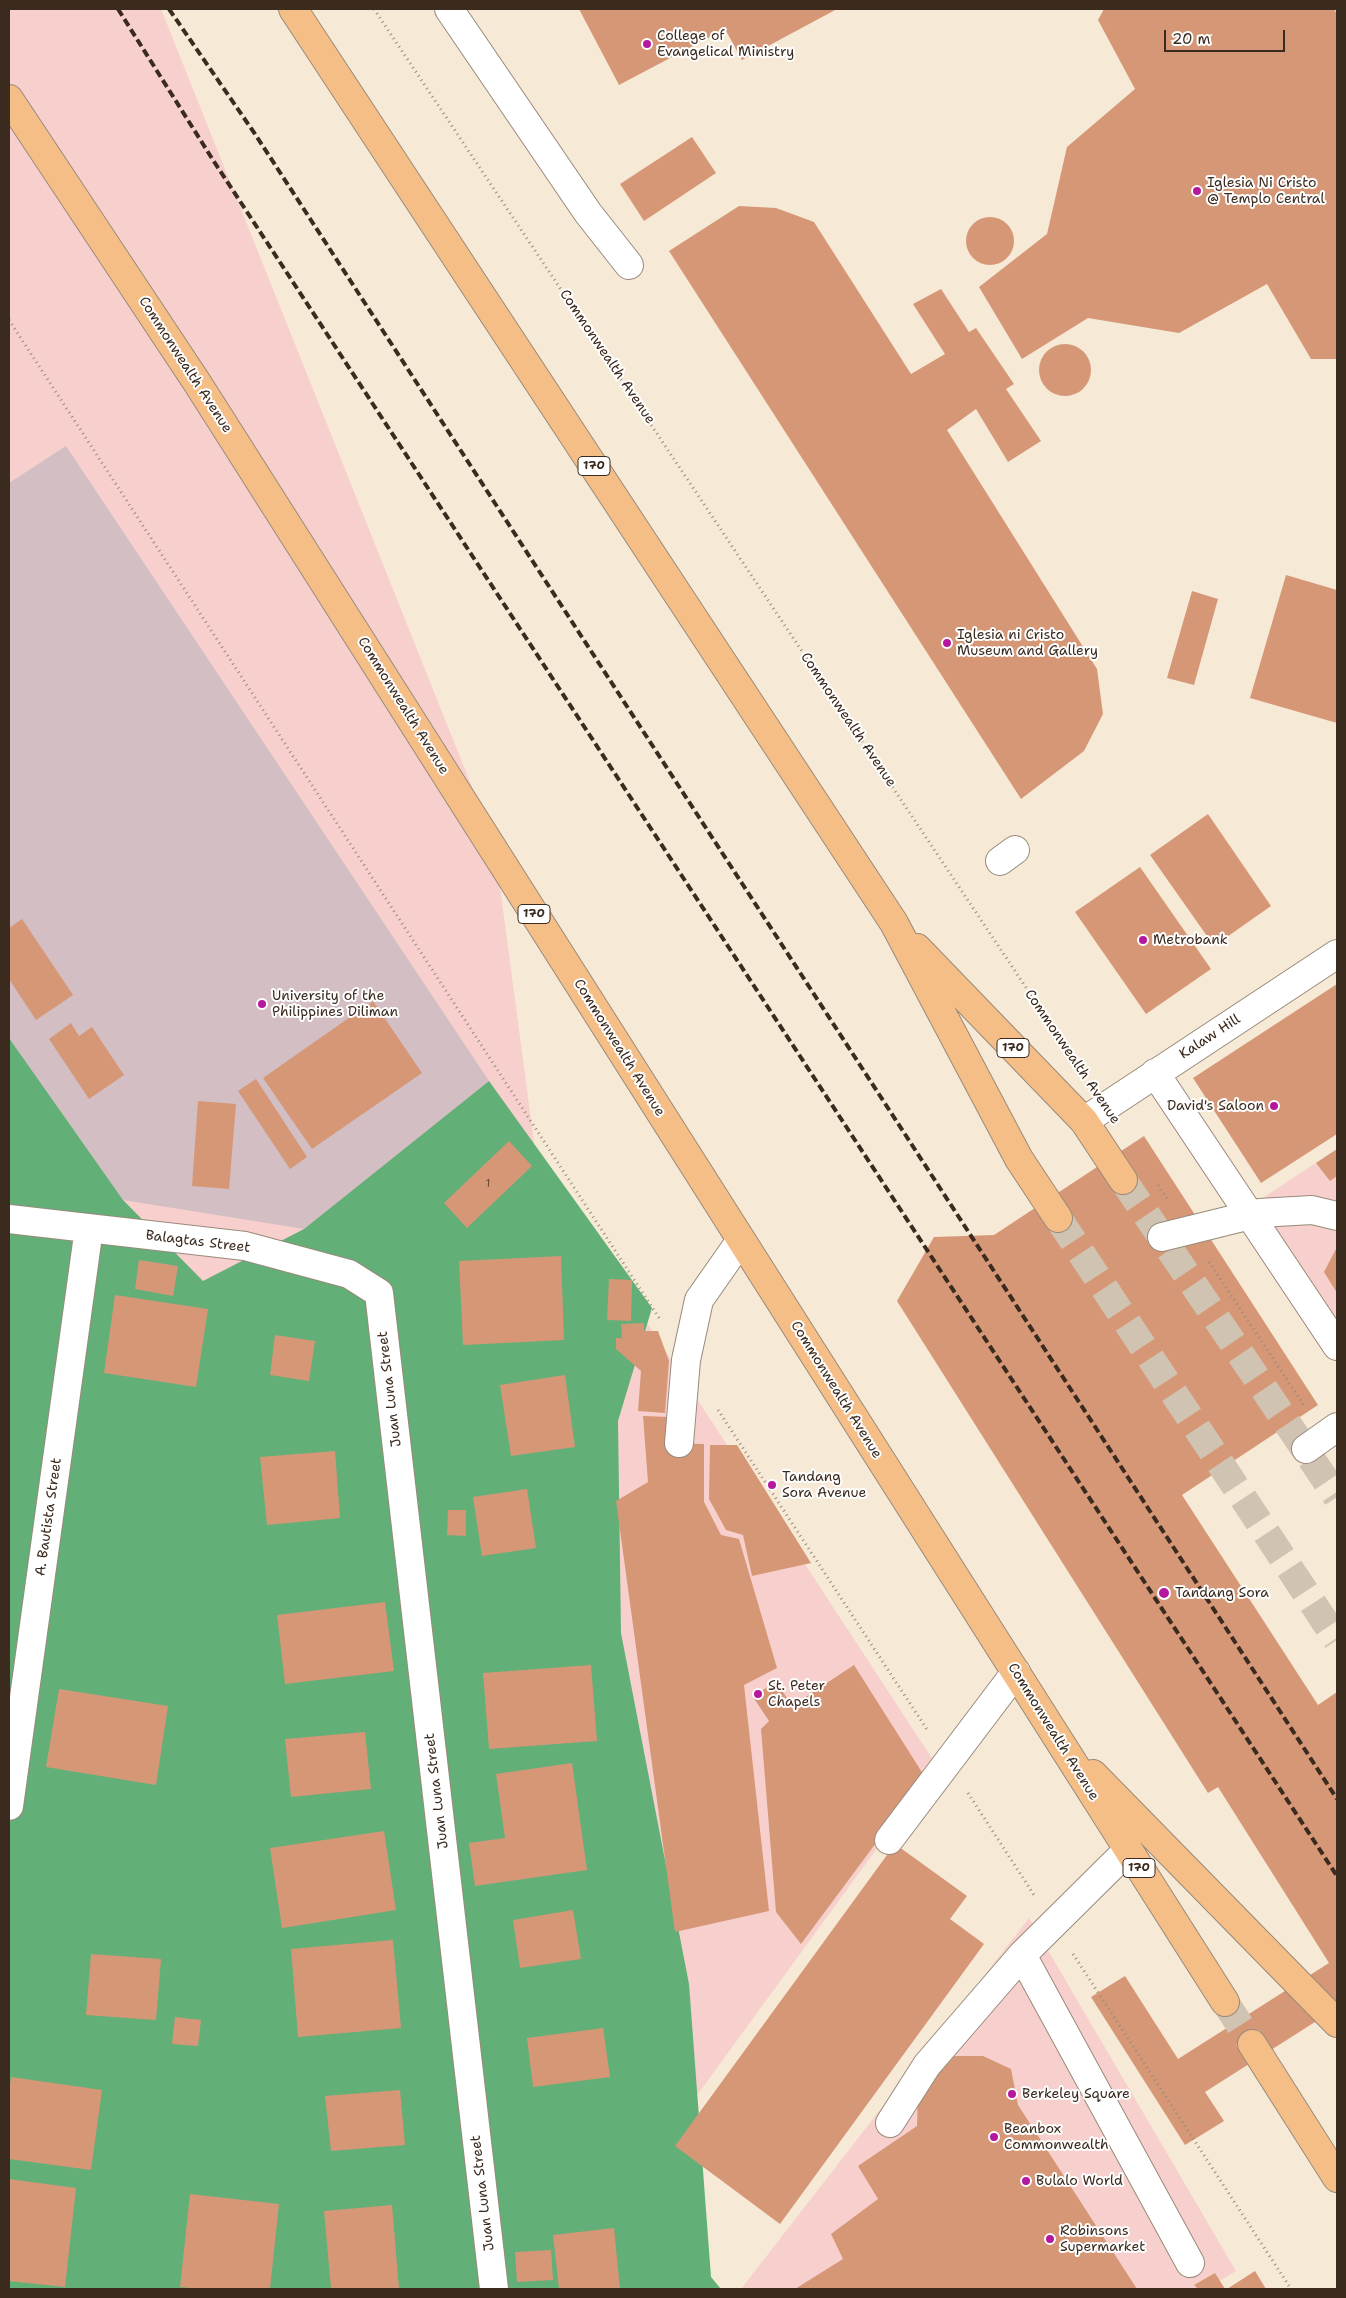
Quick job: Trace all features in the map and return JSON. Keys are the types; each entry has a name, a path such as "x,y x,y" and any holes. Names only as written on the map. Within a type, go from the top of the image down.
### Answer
{"main road":[{"name":"Commonwealth Avenue","path":"293,9 894,923 1018,1159 1058,1218"},
{"name":"Commonwealth Avenue","path":"9,99 204,392 1225,2002"},
{"name":"Commonwealth Avenue","path":"894,923 1084,1121 1123,1180"},
{"path":"1054,1734 1337,2023"},
{"path":"1252,2044 1337,2178"}],"street":[{"path":"449,9 588,213 629,265"},
{"name":"Kalaw Hill","path":"1084,1121 1337,954"},
{"path":"1155,1073 1252,1215 1337,1346"},
{"path":"1175,1234 1252,1215 1312,1210 1337,1216"},
{"name":"Balagtas Street","path":"9,1219 88,1228 160,1225 349,1274 379,1293"},
{"name":"A. Bautista Street","path":"9,1806 88,1228"},
{"path":"679,1444 686,1360 699,1300 741,1240"},
{"name":"Juan Luna Street","path":"379,1293 494,2289"},
{"path":"889,1840 1016,1672"},
{"path":"890,2123 927,2065 1022,1955 1128,1850"},
{"path":"1022,1955 1190,2263"}],"path":[{"name":"Commonwealth Avenue","path":"374,9 1067,1050"},
{"path":"9,320 1291,2289"},
{"path":"1155,1181 1175,1234 1323,1438"}],"shaded area":[{"name":"University of the Philippines Diliman","path":"9,9 161,9 494,842 537,1165 9,2289"},
{"path":"66,446 489,1081 304,1229 123,1200 9,1038 9,483"},
{"path":"1337,1149 1337,1322 1255,1203"},
{"name":"St. Peter Chapels","path":"574,1211 937,1766 671,2131"},
{"name":"Berkeley Square","path":"1029,1918 1236,2271 1206,2289 741,2289"}],"green space":[{"name":"University of the Philippines Diliman","path":"9,1038 123,1200 203,1281 304,1229 489,1081 652,1308 618,1421 621,1633 689,1984 711,2277 721,2289 9,2289"}],"building":[{"name":"College of Evangelical Ministry","path":"579,9 837,9 742,60 725,29 619,85"},
{"name":"Iglesia Ni Cristo @ Templo Central","path":"1104,9 1334,9 1337,14 1337,359 1311,359 1267,284 1179,333 1088,318 1022,359 979,287 1047,234 1067,147 1135,89 1098,20"},
{"path":"692,137 716,173 644,221 620,184"},
{"path":"739,206 776,208 814,222 911,374 945,354 913,304 941,289 969,332 976,328 1014,384 1006,389 1041,441 1008,462 976,409 947,430 1097,669 1103,714 1084,751 1021,799 669,251"},
{"path":"990,217 999,219 1007,224 1012,232 1014,241 1012,250 1007,258 999,263 990,265 981,263 973,258 968,250 966,241 968,232 973,224 981,219"},
{"path":"1060,344 1070,344 1079,348 1087,356 1091,370 1087,384 1079,392 1070,396 1060,396 1051,392 1043,384 1039,375 1039,365 1043,356 1051,348"},
{"path":"1286,575 1337,590 1337,723 1250,698"},
{"path":"1192,591 1218,599 1194,685 1167,678"},
{"path":"1208,814 1271,906 1214,946 1150,855"},
{"name":"Metrobank","path":"1140,867 1211,969 1146,1014 1075,912"},
{"path":"22,919 73,995 36,1020 9,979 9,928"},
{"name":"David's Saloon","path":"1337,984 1337,1134 1261,1183 1193,1078"},
{"path":"373,1001 422,1073 312,1149 263,1078"},
{"path":"71,1023 79,1036 92,1027 124,1075 89,1099 49,1039"},
{"path":"256,1079 307,1157 290,1169 238,1091"},
{"path":"198,1101 236,1104 229,1189 192,1186"},
{"name":"Tandang Sora","path":"1144,1136 1318,1405 1182,1495 1318,1705 1337,1692 1337,2008 1205,2092 1224,2121 1185,2145 1091,1997 1125,1976 1178,2059 1329,1963 1218,1787 1208,1793 897,1301 934,1237 994,1235"},
{"path":"509,1141 532,1166 467,1228 444,1203"},
{"path":"1337,1149 1337,1176 1330,1181 1316,1163"},
{"path":"1337,1247 1337,1293 1324,1272"},
{"path":"561,1256 564,1340 463,1345 459,1261"},
{"path":"139,1260 178,1266 173,1296 135,1289"},
{"path":"609,1279 632,1280 631,1321 607,1320"},
{"path":"115,1295 208,1309 196,1387 104,1373"},
{"path":"644,1323 644,1331 658,1331 669,1361 665,1413 638,1411 641,1371 616,1349 616,1338 622,1338 621,1324"},
{"path":"275,1335 315,1341 309,1381 270,1375"},
{"path":"565,1375 575,1447 511,1456 500,1385"},
{"path":"643,1416 670,1417 667,1443 704,1444 704,1502 721,1535 739,1539 777,1668 744,1685 769,1911 675,1932 616,1501 648,1482"},
{"path":"710,1445 737,1445 811,1563 752,1576 743,1535 726,1530 709,1499"},
{"path":"335,1451 340,1518 267,1525 260,1457"},
{"path":"527,1489 536,1548 482,1556 473,1497"},
{"path":"448,1510 466,1510 466,1536 447,1535"},
{"path":"385,1602 394,1671 285,1684 277,1615"},
{"path":"591,1665 597,1741 489,1749 483,1673"},
{"path":"854,1665 925,1777 801,1944 776,1912 761,1729 769,1721 753,1697 776,1681 792,1706"},
{"path":"59,1689 168,1706 156,1785 46,1767"},
{"path":"365,1732 371,1789 291,1797 285,1739"},
{"path":"572,1763 587,1870 475,1886 469,1843 505,1838 496,1774"},
{"path":"384,1831 396,1910 282,1928 270,1848"},
{"path":"895,1844 967,1896 950,1919 984,1944 780,2224 675,2146"},
{"path":"573,1910 581,1959 520,1968 513,1920"},
{"path":"393,1940 401,2028 298,2037 291,1949"},
{"path":"91,1954 161,1959 156,2020 86,2015"},
{"path":"175,2017 201,2020 198,2046 172,2044"},
{"path":"603,2028 610,2077 533,2087 527,2038"},
{"path":"955,2056 983,2056 1011,2069 1018,2105 1137,2289 795,2289 843,2259 831,2234 878,2199 858,2166 917,2126 918,2093 928,2073"},
{"path":"11,2077 102,2090 91,2170 9,2159 9,2094"},
{"path":"400,2090 405,2145 331,2151 325,2096"},
{"path":"9,2179 76,2188 65,2287 9,2281"},
{"path":"190,2194 279,2204 270,2289 202,2289 180,2287"},
{"path":"392,2205 399,2289 331,2289 324,2211"},
{"path":"614,2228 620,2289 559,2289 553,2235"},
{"path":"551,2250 553,2280 517,2282 515,2252"},
{"path":"1255,2271 1266,2289 1227,2289"},
{"path":"1215,2273 1225,2289 1198,2289 1194,2285"}],"tunnel":[{"path":"1123,1180 1337,1497"},
{"path":"1058,1218 1337,1640"},
{"path":"1225,2002 1252,2044"}],"railway":[{"path":"118,9 213,160 1337,1876"},
{"path":"169,9 255,134 1337,1799"}],"place":[{"name":"College of Evangelical Ministry","path":"647,44"},
{"name":"Iglesia Ni Cristo @ Templo Central","path":"1197,191"},
{"name":"Iglesia ni Cristo Museum and Gallery","path":"947,643"},
{"name":"Metrobank","path":"1143,940"},
{"name":"University of the Philippines Diliman","path":"262,1004"},
{"name":"David's Saloon","path":"1274,1106"},
{"name":"Tandang Sora Avenue","path":"772,1485"},
{"name":"Tandang Sora","path":"1164,1593"},
{"name":"St. Peter Chapels","path":"758,1694"},
{"name":"Berkeley Square","path":"1012,2094"},
{"name":"Beanbox Commonwealth","path":"994,2137"},
{"name":"Bulalo World","path":"1026,2181"},
{"name":"Robinsons Supermarket","path":"1050,2239"}]}
